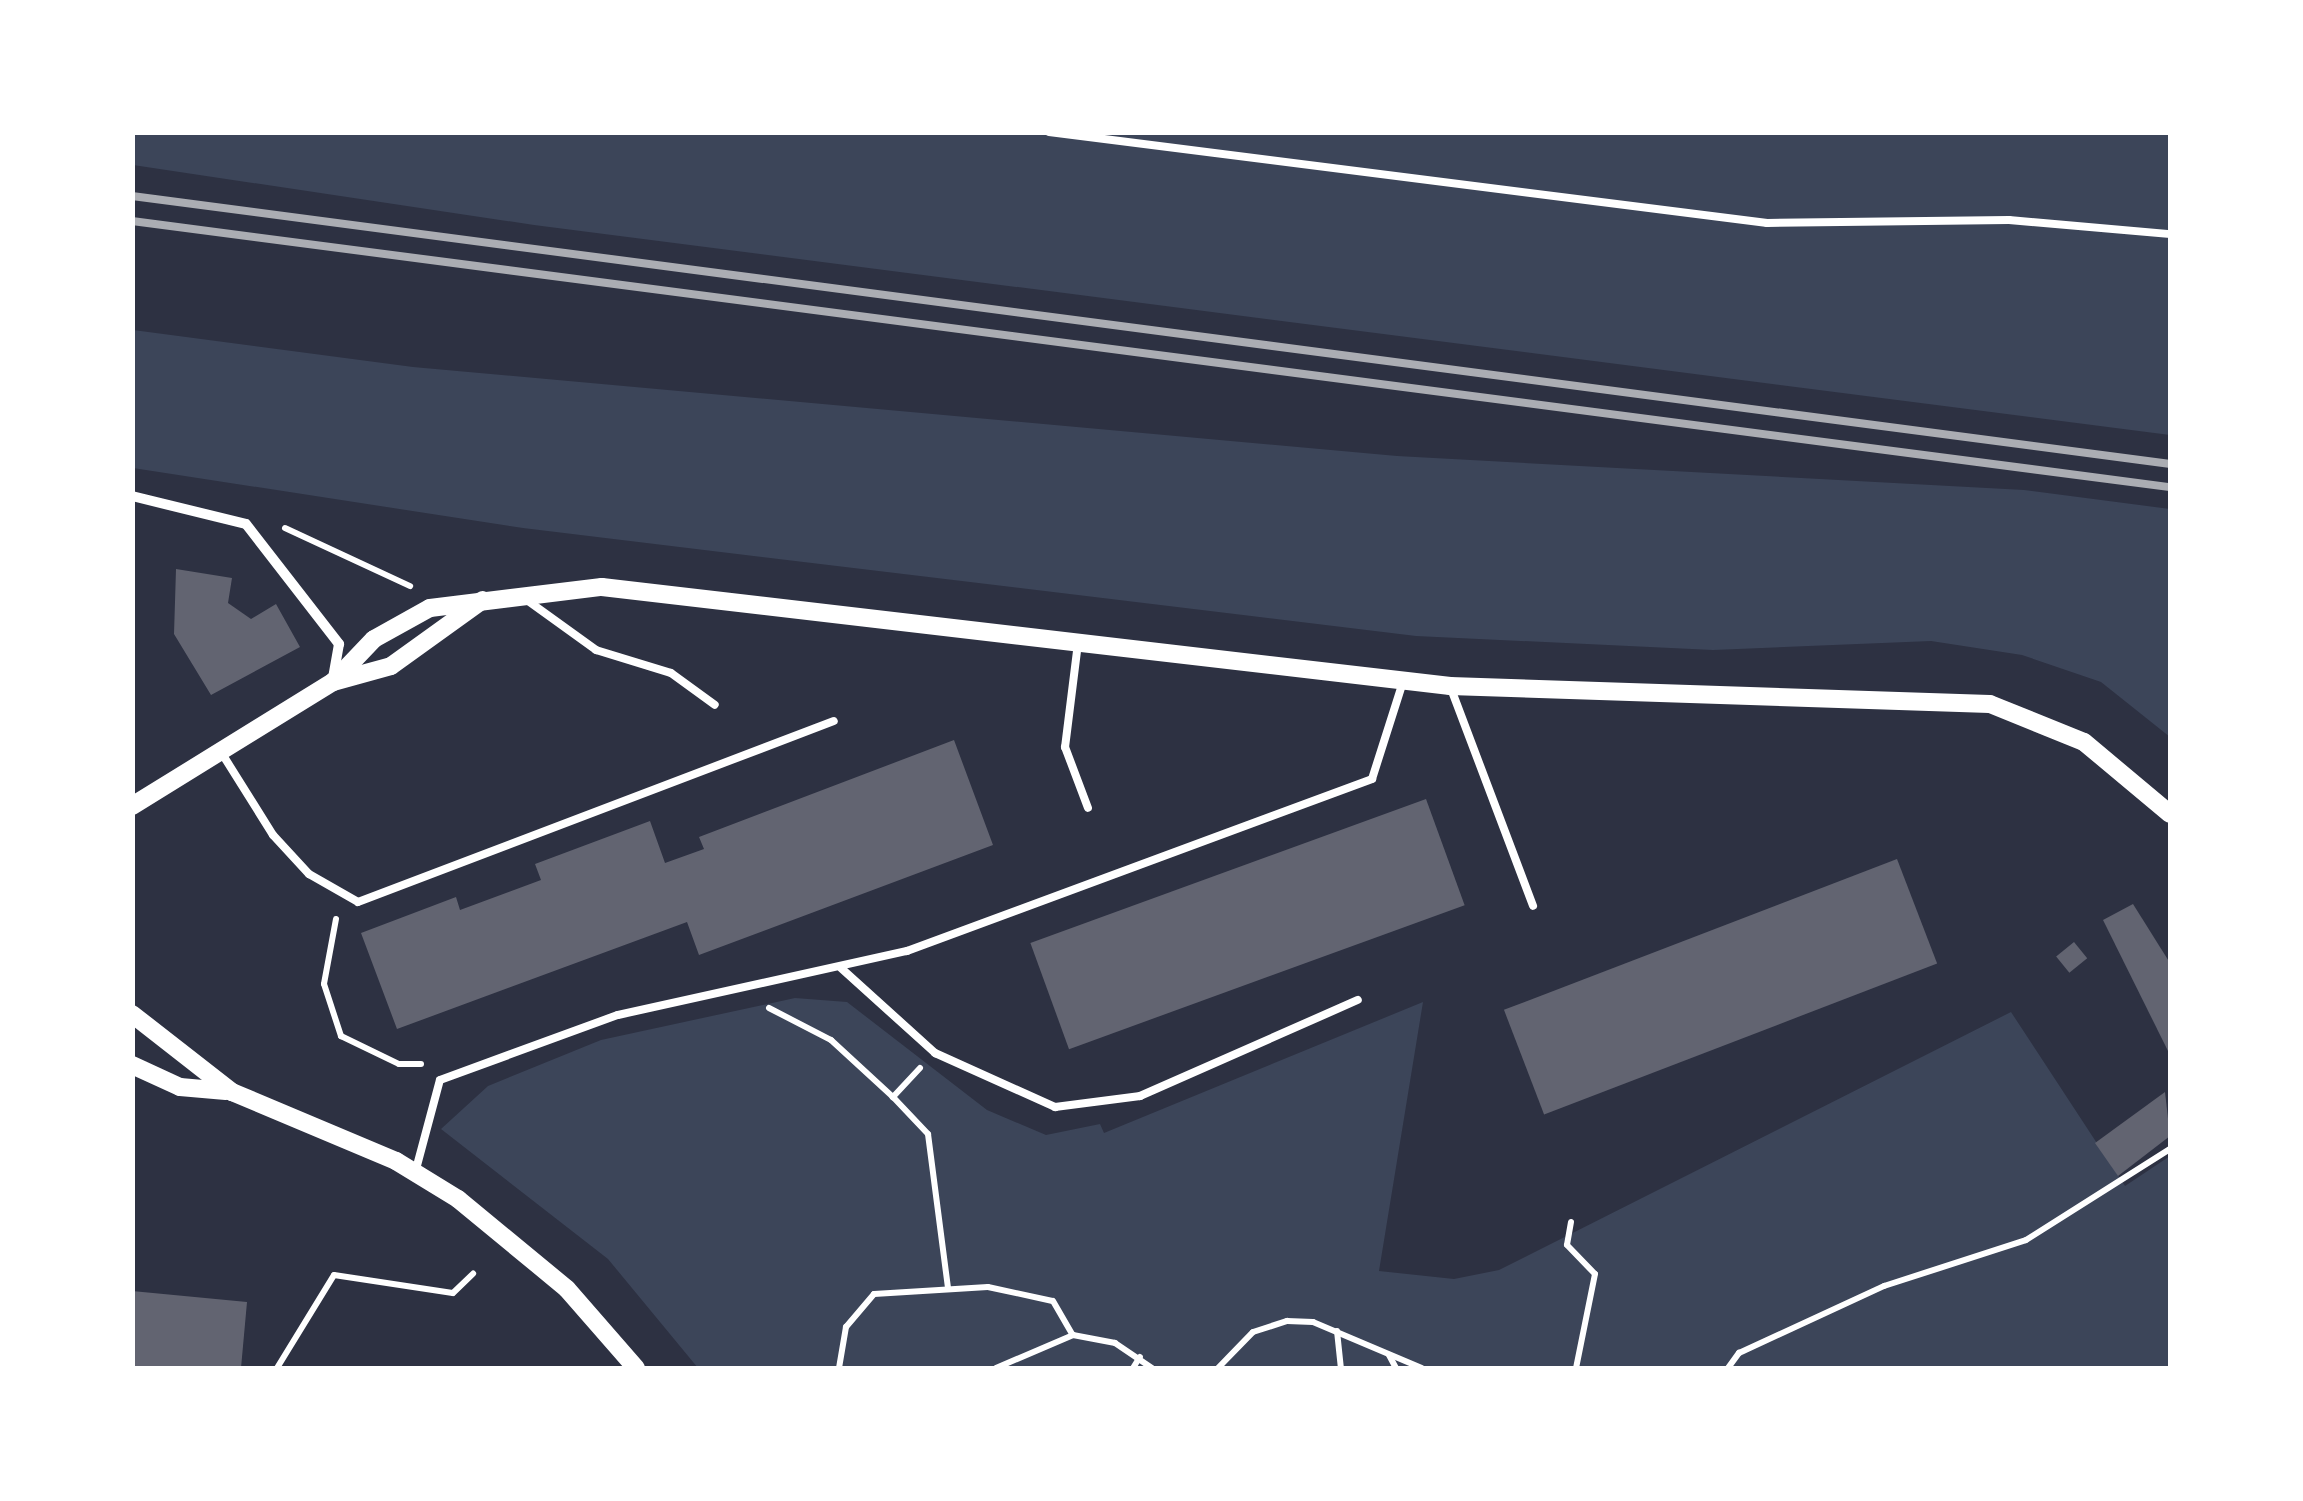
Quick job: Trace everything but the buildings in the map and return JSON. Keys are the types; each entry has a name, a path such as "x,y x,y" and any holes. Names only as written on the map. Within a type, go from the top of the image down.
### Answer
{"street":[{"path":"132,496 246,524 338,644 333,682"},
{"path":"132,806 333,682 374,639 452,604 516,592 621,589 1450,686 1990,704 2084,742 2170,814"},
{"path":"333,682 390,666 485,598"},
{"path":"132,1014 232,1092 414,1173 516,1244 636,1368"},
{"path":"132,1065 180,1087 232,1092"}],"lane":[{"path":"1048,132 1767,223 2009,220 2170,234"},
{"path":"1142,143 1145,132"},
{"path":"516,592 596,650 670,673 715,705"},
{"path":"1078,642 1065,747 1088,808"},
{"path":"414,1173 440,1080 618,1015 746,992 841,968 1372,778 1403,682"},
{"path":"1450,686 1533,906"},
{"path":"221,752 272,835 309,874 358,902 834,720"},
{"path":"841,968 935,1053 1055,1107 1140,1096 1358,1000"}],"path":[{"path":"246,524 282,526 452,604"},
{"path":"346,895 324,984 340,1036 399,1064 430,1064 440,1080"},
{"path":"746,992 831,1040 928,1134 948,1288"},
{"path":"893,1097 935,1053"},
{"path":"1728,1368 1739,1353 1884,1286 2026,1240 2170,1148"},
{"path":"1571,1222 1567,1245 1595,1274 1576,1368"},
{"path":"277,1368 334,1275 453,1293 473,1274"},
{"path":"840,1368 846,1327 874,1294 948,1288 1053,1301 1073,1336"},
{"path":"1218,1368 1253,1332 1286,1321 1337,1331 1422,1368"},
{"path":"1337,1331 1341,1368"},
{"path":"996,1368 1073,1336 1140,1357 1152,1368"},
{"path":"1389,1354 1396,1368"},
{"path":"1132,1368 1140,1357"}],"shaded area":[{"path":"133,132 2170,133 2170,435 534,225 133,165"},
{"path":"133,330 413,367 1397,456 2024,490 2170,509 2170,737 2101,682 2022,655 1931,641 1713,650 1416,636 523,528 133,468"},
{"path":"795,998 847,1002 987,1110 1046,1135 1100,1124 1104,1133 1423,1002 1379,1271 1454,1279 1499,1270 2011,1012 2125,1186 2170,1156 2170,1368 698,1368 608,1259 441,1129 488,1086 601,1040"}],"railway":[{"path":"132,196 2170,464"},
{"path":"132,221 2170,487"}]}
